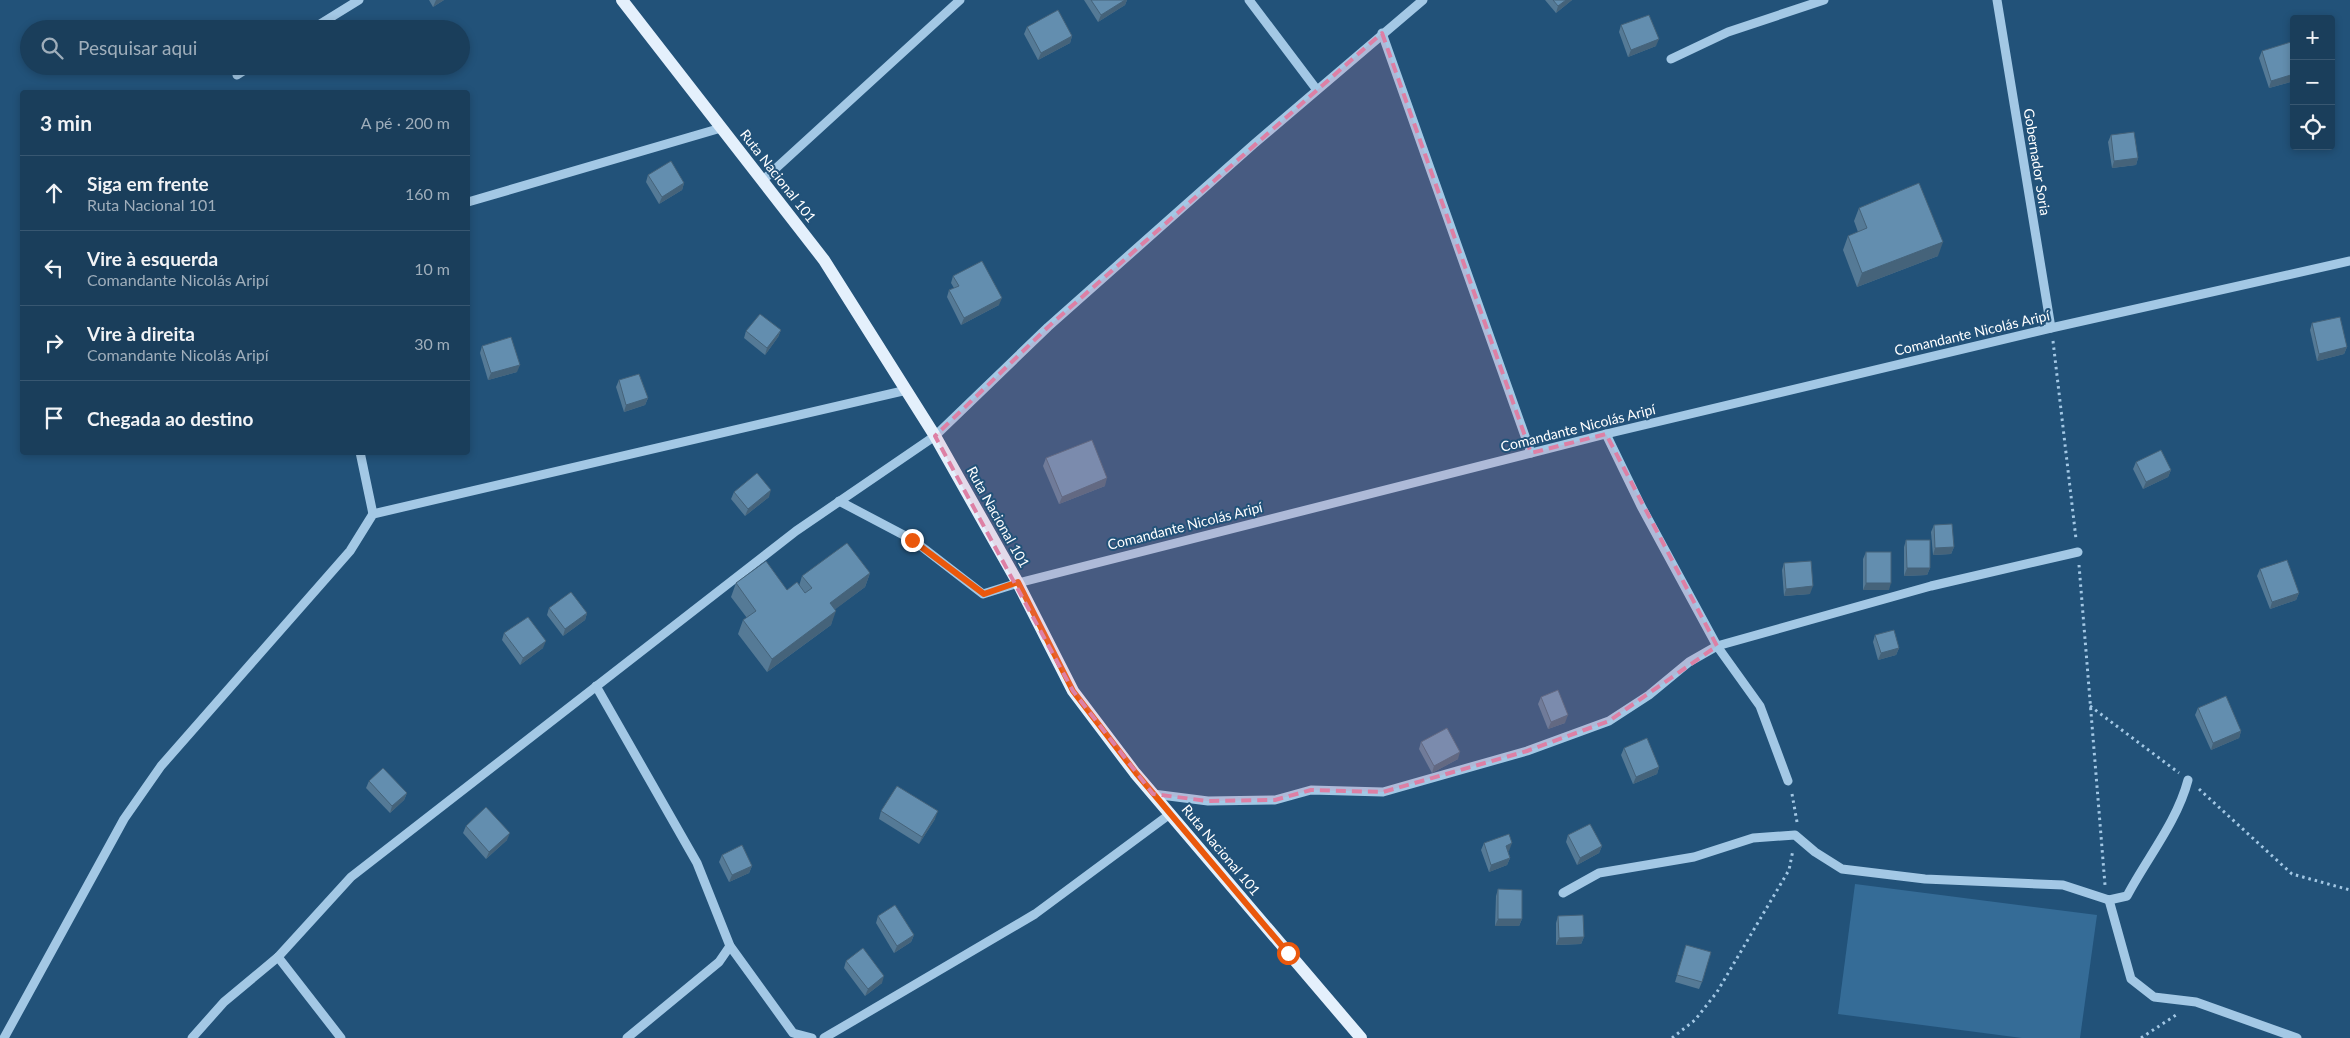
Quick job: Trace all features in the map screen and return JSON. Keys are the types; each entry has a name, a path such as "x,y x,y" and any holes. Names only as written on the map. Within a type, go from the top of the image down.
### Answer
{"main road":[{"name":"Ruta Nacional 101","path":"626,2 824,260 935,436 1018,582 1073,691 1170,814 1361,1038"}],"street":[{"path":"327,20 359,0"},
{"path":"762,181 960,0"},
{"path":"1249,0 1317,90"},
{"path":"192,1038 224,1002 278,957 351,878 796,531 935,436 1048,328 1382,33 1423,0"},
{"path":"1671,59 1728,32 1824,0"},
{"name":"Gobernador Soria","path":"1997,0 2051,328"},
{"path":"1382,33 1531,453"},
{"path":"470,201 721,128"},
{"name":"Comandante Nicolás Aripí","path":"839,501 912,540 984,594 1018,582 1606,434 2051,328 2350,260"},
{"path":"4,1038 124,818 160,766 350,550 373,514 907,390"},
{"path":"1606,434 1641,506 1717,646 1760,706 1788,780"},
{"path":"361,455 373,514"},
{"path":"1154,794 1208,801 1275,800 1311,790 1383,792 1527,751 1609,721 1649,695 1689,662 1717,646 1931,586 2078,552"},
{"path":"596,686 697,863 730,946 793,1033 812,1038"},
{"path":"1563,893 1599,873 1694,857 1753,838 1795,835 1814,852 1842,869 1925,879 2064,885 2109,900 2127,896 2172,820 2184,795 2188,780"},
{"path":"824,1038 1035,914 1170,814"},
{"path":"2109,900 2131,979 2154,997 2196,1002 2297,1038"},
{"path":"627,1038 719,962 730,946"},
{"path":"278,957 342,1038"}],"path":[{"path":"2051,328 2078,552 2103,881"},
{"path":"2090,706 2188,780 2292,874 2350,890"},
{"path":"1672,1038 1696,1020 1717,992 1789,870 1798,819 1788,780"},
{"path":"2141,1038 2196,1002"}],"highlighted area":[{"path":"1382,33 1531,453 1606,434 1717,646 1609,721 1527,751 1383,792 1311,790 1275,800 1208,801 1153,794 1073,691 935,436 1048,327"}],"shaded area":[{"path":"1855,884 2097,915 2080,1038 2022,1038 1838,1014"}],"building":[{"path":"1091,0 1125,0 1101,15"},
{"path":"1553,0 1566,0 1558,6"},
{"path":"1058,10 1072,36 1041,53 1027,27"},
{"path":"1649,15 1659,39 1631,50 1621,25"},
{"path":"2290,42 2290,75 2271,81 2262,51"},
{"path":"2134,132 2138,158 2114,161 2111,135"},
{"path":"671,161 684,183 662,197 648,175"},
{"path":"1919,183 1943,242 1862,273 1848,236 1867,228 1859,208"},
{"path":"982,261 1002,298 964,318 949,290 959,286 953,276"},
{"path":"760,314 781,330 767,348 746,331"},
{"path":"2340,317 2347,347 2319,354 2312,323"},
{"path":"511,337 520,365 491,373 482,346"},
{"path":"639,374 648,398 626,405 619,380"},
{"path":"1092,440 1107,478 1062,497 1046,458"},
{"path":"2161,450 2171,470 2146,482 2136,462"},
{"path":"757,473 771,490 748,509 734,492"},
{"path":"1952,524 1954,547 1935,548 1934,525"},
{"path":"1906,540 1930,540 1930,568 1907,568"},
{"path":"847,543 870,573 830,603 836,611 772,659 743,620 756,611 736,583 766,561 787,590 797,582 805,593 812,588 802,576"},
{"path":"1866,552 1891,552 1891,583 1866,583"},
{"path":"2287,560 2299,593 2272,602 2260,569"},
{"path":"1811,561 1813,586 1786,589 1784,563"},
{"path":"571,592 587,613 565,629 549,608"},
{"path":"528,617 546,641 523,658 504,633"},
{"path":"1894,630 1899,648 1881,653 1875,635"},
{"path":"1558,690 1568,715 1551,722 1541,697"},
{"path":"2226,696 2241,731 2213,743 2198,708"},
{"path":"1447,728 1460,752 1434,766 1421,742"},
{"path":"1647,738 1659,767 1636,777 1624,748"},
{"path":"383,768 407,793 392,806 369,781"},
{"path":"897,786 938,811 922,837 881,811"},
{"path":"486,807 510,833 489,852 466,826"},
{"path":"1590,824 1602,846 1580,858 1568,835"},
{"path":"1509,834 1512,843 1506,846 1510,858 1491,865 1484,843"},
{"path":"742,845 752,866 732,875 722,855"},
{"path":"1498,889 1522,890 1522,919 1498,919"},
{"path":"895,905 914,935 897,946 878,916"},
{"path":"1583,915 1584,937 1559,938 1558,916"},
{"path":"1686,945 1711,952 1702,982 1677,975"},
{"path":"863,948 884,976 868,989 846,961"}],"route":[{"path":"912,540 984,594 1018,582 1073,691 1136,773 1288,953"}]}
